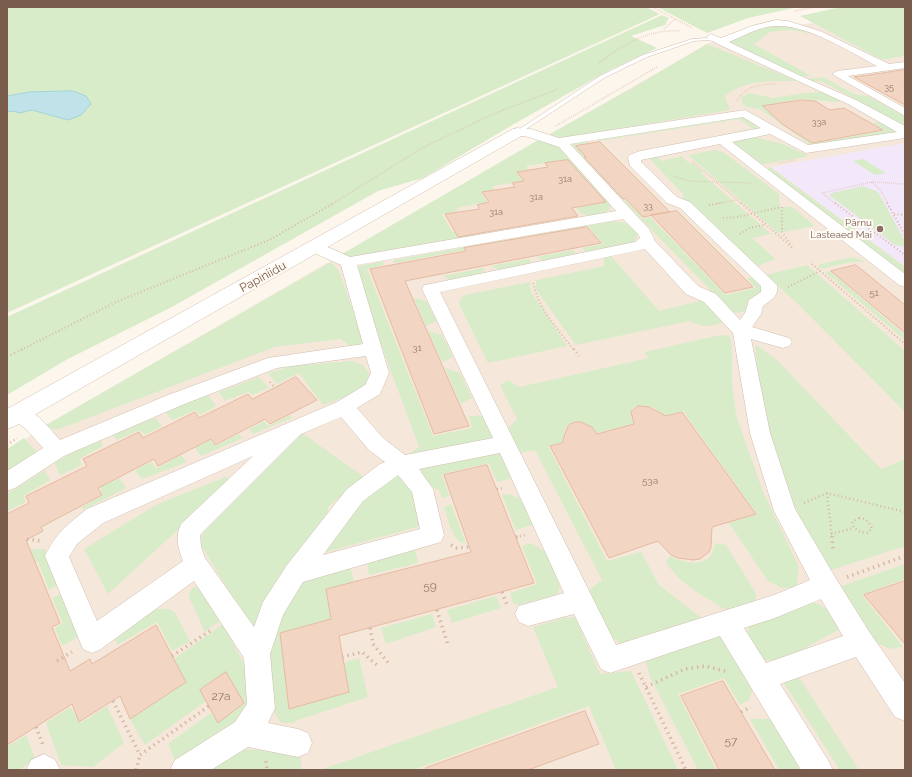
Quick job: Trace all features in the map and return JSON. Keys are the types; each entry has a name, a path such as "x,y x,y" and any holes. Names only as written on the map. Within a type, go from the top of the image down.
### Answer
{"street":[{"path":"716,39 765,25 787,23 830,39 887,67"},
{"path":"716,39 799,79 852,102 905,132"},
{"path":"905,65 837,74 905,113"},
{"path":"518,132 559,142 745,113 806,149 905,132"},
{"path":"741,331 753,314 756,304 768,295 770,291 769,285 685,205 672,200 635,163 634,158 640,155 772,130"},
{"name":"Papiniidu","path":"12,416 315,248 518,132"},
{"path":"722,140 758,178 905,282"},
{"path":"559,142 644,232 647,238 646,241 692,290 710,298 741,331 760,433 781,502 831,583 861,642 900,692"},
{"path":"315,248 348,262 626,214"},
{"path":"646,241 640,246 430,289 579,600 610,660 775,606 831,583"},
{"path":"197,565 92,640 57,556 69,537 95,516 344,407 373,389 380,373 348,262"},
{"path":"741,331 783,342"},
{"path":"7,482 57,450 175,400 274,362 373,349"},
{"path":"295,573 434,535 422,489 402,464 376,444 344,407"},
{"path":"12,416 34,425 57,450"},
{"path":"257,654 197,565 189,547 189,531 294,429"},
{"path":"185,770 245,732 261,708 257,654 272,610 295,573 355,495 387,470 402,464 505,444"},
{"path":"528,614 579,600"},
{"path":"726,622 818,770"},
{"path":"761,678 861,642"},
{"path":"245,732 298,743"},
{"path":"41,770 45,770"}],"lane":[{"path":"518,132 602,77 645,56 694,40 716,39"}],"path":[{"path":"652,7 716,39"},
{"path":"663,30 675,19"},
{"path":"595,66 634,39 646,34 663,30 673,30 716,39"},
{"path":"539,136 662,64"},
{"path":"745,113 736,103 739,95 763,84 782,84"},
{"path":"7,357 116,302 269,240 319,212 422,148 493,114 563,87"},
{"path":"677,148 752,214 793,248 782,232 782,206 752,214 737,217 696,216"},
{"path":"669,175 689,182 718,183 758,178 768,166 808,158 806,149"},
{"path":"905,184 872,182 822,193 905,255"},
{"path":"872,182 881,191 905,235"},
{"path":"696,216 710,205 736,200"},
{"path":"893,214 905,215"},
{"path":"726,244 749,228 766,225"},
{"path":"812,264 905,344"},
{"path":"532,269 532,288 579,356"},
{"path":"770,291 780,291 820,271"},
{"path":"905,512 827,493 831,534 831,583 905,556"},
{"path":"831,534 854,528 860,532 868,532 872,528 869,522 864,518 859,518 853,521 852,524 854,528"},
{"path":"437,610 448,645"},
{"path":"172,656 232,616"},
{"path":"370,628 373,644 389,664"},
{"path":"342,657 362,652 379,667"},
{"path":"630,654 686,770"},
{"path":"646,687 685,669 705,666 734,674"},
{"path":"113,701 140,755"},
{"path":"136,770 140,755 208,706"}],"shaded area":[{"path":"813,23 882,60 905,56 905,770 7,770 7,452 46,425 707,44 738,31 765,25 796,25"},
{"name":"Pärnu Lasteaed Mai","path":"905,143 905,266 771,167"}],"green space":[{"path":"7,7 646,7 660,14 7,313"},
{"path":"657,7 798,7 748,18 707,33"},
{"path":"841,7 905,7 905,56 882,60 800,16"},
{"path":"662,15 669,18 665,25 631,36 657,48 608,71 423,178 378,191 170,308 66,360 7,395 7,317"},
{"path":"768,26 794,26 814,34 791,30 770,32 754,44 811,76 801,77 724,42"},
{"path":"707,44 797,81 759,82 741,86 725,96 730,110 562,138 550,134 643,82"},
{"path":"823,77 854,94 868,96 905,116 905,126 821,81 811,81 806,79"},
{"path":"821,92 840,100 837,102 801,99 763,106 776,119 816,145 811,145 760,109 746,107 742,103 742,97 749,93 773,98"},
{"path":"743,116 759,129 744,133 741,131 753,129 740,119 598,141 595,138"},
{"path":"883,122 895,129 895,132 817,145 814,143 884,131 873,123"},
{"path":"754,137 783,144 809,156 759,165 729,143"},
{"path":"540,139 557,145 610,202 610,209 598,215 585,215 578,211 577,208 595,204 557,161 526,166 528,169 516,172 523,181 493,186 494,190 481,192 487,202 456,208 458,211 442,214 452,232 473,229 474,237 351,258 342,254"},
{"path":"587,141 588,143 575,145 642,217 640,218 571,144"},
{"path":"715,150 723,152 779,194 780,207 792,207 815,226 778,233 688,155"},
{"path":"656,155 662,161 681,156 690,164 693,163 703,172 701,173 771,234 752,238 775,259 756,267 706,218 682,198 684,195 648,157"},
{"path":"863,159 886,173 875,175 853,161"},
{"path":"770,167 905,267 905,278 763,169"},
{"path":"863,186 878,192 905,241 905,247 895,245 829,195"},
{"path":"650,217 726,295 756,288 747,278 756,277 765,293 755,296 748,301 746,311 738,313 731,311 641,219"},
{"path":"611,221 627,224 635,230 638,234 633,245 588,254 582,248 603,244 589,227 395,263 393,260"},
{"path":"573,250 576,253 572,254 575,256 546,262 536,257"},
{"path":"611,256 659,311 704,300 722,318 723,322 706,326 698,325 690,321 576,345 535,288 537,280 604,266 604,258"},
{"path":"853,257 865,262 852,262 821,269 818,267 820,264"},
{"path":"529,259 532,262 528,263 530,265 501,271 491,266"},
{"path":"383,261 384,265 367,269 433,436 472,428 469,416 483,416 495,440 409,454 419,447 354,271 360,266"},
{"path":"331,262 339,271 362,336 362,342 354,349 341,339 275,347 59,429 51,429 46,425"},
{"path":"807,265 905,351 905,412 798,304 766,275"},
{"path":"483,268 485,271 481,272 483,275 452,281 443,276"},
{"path":"830,271 905,335 905,340 825,272"},
{"path":"530,282 530,290 567,346 488,363 459,304 460,299 465,295"},
{"path":"414,298 426,301 437,321 426,326"},
{"path":"428,331 442,335 453,357 442,362"},
{"path":"728,335 731,339 732,348 732,384 736,415 763,492 798,565 796,588 782,588 768,581 729,523 757,514 683,411 664,416 653,408 647,406 635,407 632,410 631,415 634,423 597,433 592,427 582,422 570,423 564,429 566,441 548,446 607,561 641,552 659,585 704,620 637,637 635,644 620,643 610,635 587,592 602,580 535,450 518,453 506,430 517,419 500,385 508,380 519,387 649,358 644,352 716,336"},
{"path":"755,344 777,360 881,469 905,459 905,546 825,572 788,491 760,401"},
{"path":"352,361 363,365 369,373 367,385 356,393 323,405 299,373 277,384 268,373 292,366"},
{"path":"445,368 460,373 472,398 461,404"},
{"path":"259,377 269,388 252,395 248,392 225,401 219,392"},
{"path":"208,395 216,406 200,415 196,410 172,420 165,412"},
{"path":"290,415 292,418 253,434 249,429 264,421 269,426"},
{"path":"155,418 162,426 145,435 140,430 117,440 112,434"},
{"path":"302,433 364,477 328,507 327,518 255,629 234,600 201,545 203,531"},
{"path":"239,434 243,438 201,456 195,448 210,440 215,446"},
{"path":"24,438 36,451 35,458 7,476 7,449"},
{"path":"100,439 103,446 79,459 82,465 60,475 55,463 89,442"},
{"path":"499,452 504,457 513,478 497,482 489,463 442,474 449,496 442,498 439,490 432,487 423,478 421,470 425,465"},
{"path":"181,455 187,462 142,479 135,470 151,462 156,469"},
{"path":"45,470 50,480 23,496 26,502 7,511 7,494"},
{"path":"398,471 412,486 421,526 315,555 346,517"},
{"path":"225,477 233,479 108,594 84,549 156,505"},
{"path":"119,478 126,488 83,510 82,507 103,495 100,487"},
{"path":"508,494 524,500 533,525 516,530 502,495"},
{"path":"451,504 466,543 457,539 451,529 444,507"},
{"path":"531,543 551,557 558,577 559,591 555,595 518,605 513,603 510,593 537,584 522,546"},
{"path":"715,543 726,545 755,592 756,598 753,605 732,611 724,609 685,583 671,570 666,562 670,556 691,562 704,560 710,557"},
{"path":"23,549 45,549 60,583 49,590 38,561 30,565"},
{"path":"415,549 418,563 369,575 367,561"},
{"path":"905,564 905,579 862,595 903,647 890,649 877,643 838,595 839,587"},
{"path":"350,566 354,582 326,589 331,619 280,633 289,708 344,663 359,658 368,697 295,721 295,723 281,723 273,711 267,647 277,617 300,584 315,576"},
{"path":"198,586 221,620 205,632 188,595 192,588"},
{"path":"64,592 80,636 62,646 55,628 63,623 52,598"},
{"path":"496,596 501,608 452,623 447,610"},
{"path":"813,602 830,612 842,628 783,660 763,660 752,646 748,638 751,622"},
{"path":"156,609 170,609 175,613 190,641 172,651 157,622 117,645 114,636"},
{"path":"432,614 436,627 386,644 381,628"},
{"path":"575,617 600,674 631,671 678,770 616,770 589,706 413,770 320,770 558,687 533,627 564,618"},
{"path":"223,624 249,673 253,706 179,770 168,744 212,712 218,722 244,703 226,673 200,690 206,701 145,745 130,719 185,682 174,659"},
{"path":"719,634 754,684 749,700 740,705 724,678 678,694 716,770 698,770 650,677 646,662 649,656"},
{"path":"799,677 859,770 840,770 784,683"},
{"path":"107,706 124,743 93,767 61,765 46,723 70,707 81,723"},
{"path":"750,719 777,719 808,770 779,770"},
{"path":"26,735 35,759 19,770 7,770 7,747"},
{"path":"238,749 299,752 302,770 212,770"}],"water":[{"path":"73,91 86,96 91,104 81,115 68,120 32,110 20,113 14,111 7,112 7,96 30,92"}],"building":[{"path":"905,70 905,105 854,77 869,75"},
{"path":"802,100 815,101 830,110 844,108 883,130 812,143 782,124 763,106"},
{"path":"600,142 670,212 643,217 625,198 623,199 584,157 586,157 576,146"},
{"path":"568,160 606,202 572,208 578,216 458,237 445,214 480,209 477,205 489,202 482,192 515,187 512,183 524,181 517,172 548,167 545,163"},
{"path":"677,211 753,287 725,293 651,215"},
{"path":"587,227 601,243 405,281 469,426 434,434 370,269 466,251 464,248"},
{"path":"856,265 905,305 905,333 831,271"},
{"path":"296,377 317,400 270,424 265,419 215,445 211,439 158,466 154,459 98,488 102,495 41,527 43,531 26,540 60,623 52,627 70,671 90,659 92,664 156,625 186,682 130,719 120,696 79,722 72,704 7,745 7,514 29,503 26,496 87,466 83,459 139,432 143,438 195,412 199,418 248,394 252,399"},
{"path":"638,406 649,407 666,416 682,412 756,514 712,527 711,547 709,552 700,559 693,560 678,558 671,555 658,541 609,558 550,446 562,443 567,428 570,424 575,422 581,422 592,427 597,434 634,424 631,412"},
{"path":"487,465 534,583 339,636 349,692 289,709 280,633 331,619 326,589 471,552 444,475"},
{"path":"905,581 905,644 864,595"},
{"path":"226,672 244,703 218,723 200,690"},
{"path":"723,681 775,770 719,770 681,696"},
{"path":"585,711 599,744 528,770 426,770 426,768"}],"place":[{"name":"Pärnu Lasteaed Mai","path":"880,229"}]}
